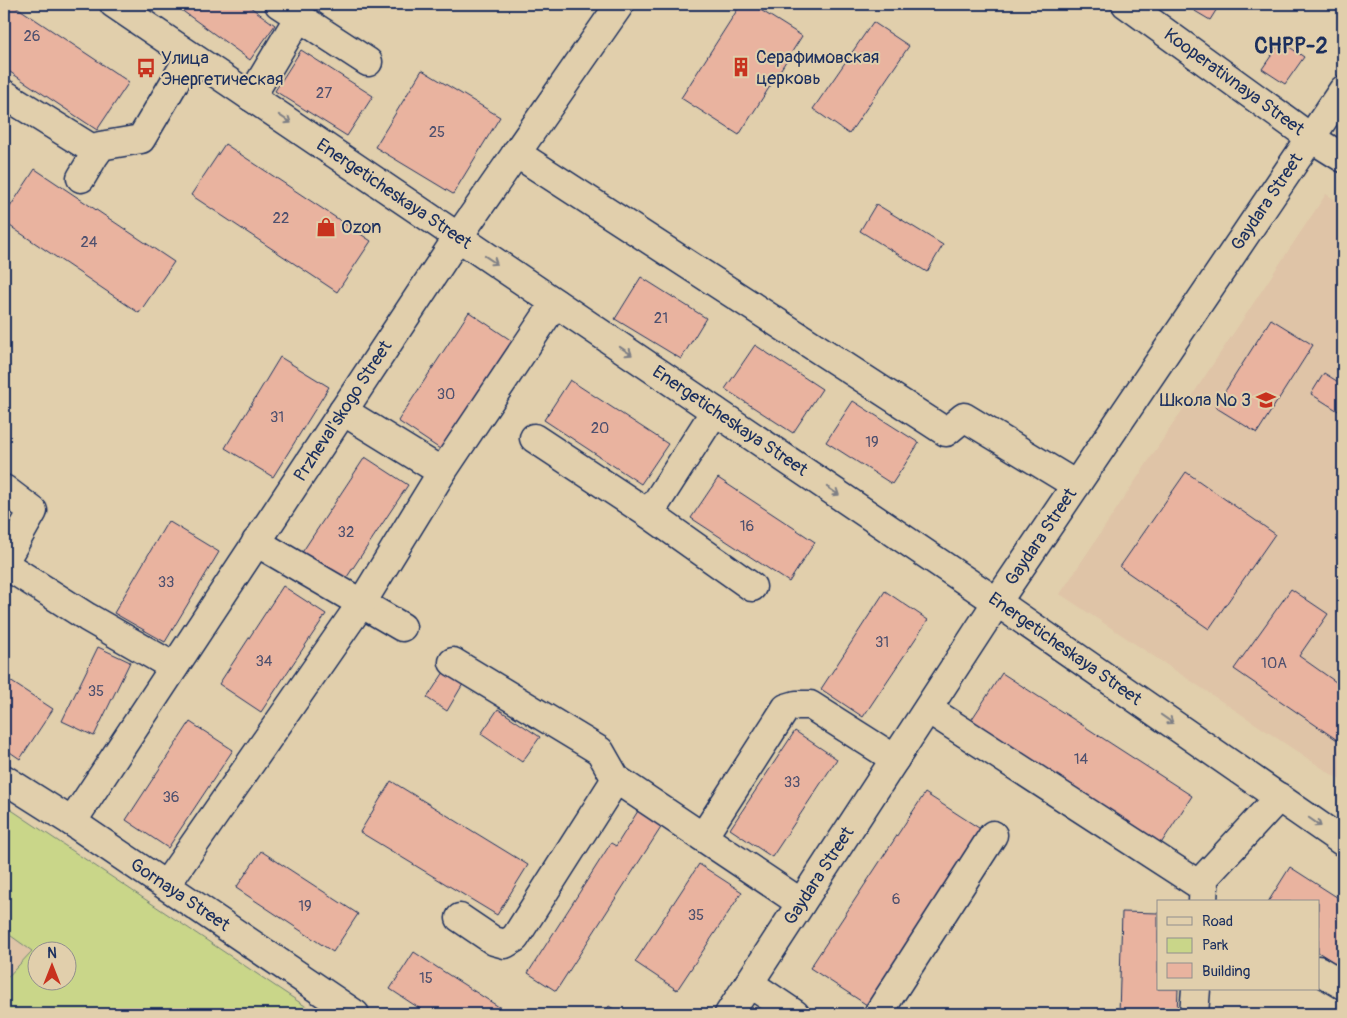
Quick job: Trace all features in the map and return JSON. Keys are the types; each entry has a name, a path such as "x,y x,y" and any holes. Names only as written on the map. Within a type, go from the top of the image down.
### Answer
{"street":[{"name":"Energeticheskaya Street","path":"114,4 150,14 190,56 997,602 1343,842"},
{"name":"Przheval'skogo Street","path":"72,822 458,237 620,4"},
{"name":"Kooperativnaya Street","path":"1126,4 1311,138 1343,158"},
{"path":"251,97 289,10 368,62"},
{"path":"81,178 100,146 141,139 190,56"},
{"name":"Gaydara Street","path":"729,1014 997,602 1343,90"},
{"path":"4,94 97,152"},
{"path":"516,153 946,432 964,417 1076,485"},
{"path":"166,885 361,604 442,472 556,303"},
{"path":"343,411 442,472"},
{"path":"649,514 716,412"},
{"path":"534,438 649,514 752,587"},
{"path":"4,489 33,510 4,563 87,617 174,667"},
{"path":"256,542 402,628"},
{"path":"453,662 600,751 616,779 801,903"},
{"path":"703,837 786,708 810,706 895,759"},
{"path":"928,708 1205,897"},
{"name":"Gornaya Street","path":"4,779 166,885 351,1013"},
{"path":"460,918 494,941 505,944 515,938 616,779"},
{"path":"1205,897 1204,878 1279,797"},
{"path":"878,1014 993,835"},
{"path":"1320,971 1343,985"},
{"path":"749,983 795,1014"},
{"path":"1194,1014 1196,990"}],"shaded area":[{"name":"Школа № 3","path":"1326,194 1343,205 1343,782 1060,594"},
{"path":"4,931 28,948 28,955 4,981"}],"green space":[{"path":"4,805 317,1014 4,1014 4,981 28,955 28,990 78,990 78,940 28,940 28,948 4,931"}],"building":[{"path":"4,4 12,4 129,82 97,130 4,68"},
{"path":"173,4 246,4 275,25 250,60"},
{"name":"Серафимовская церковь","path":"741,4 751,4 802,36 739,135 681,98"},
{"path":"1183,4 1220,4 1210,20"},
{"path":"873,22 909,46 849,134 813,109"},
{"path":"1282,40 1304,57 1285,84 1262,69"},
{"path":"301,50 373,96 347,136 275,91"},
{"path":"422,70 500,117 453,194 375,147"},
{"path":"225,144 371,241 337,292 191,195"},
{"path":"35,169 174,262 139,313 4,222 4,216"},
{"path":"876,204 943,245 927,272 860,231"},
{"path":"641,277 706,318 681,359 615,319"},
{"path":"469,312 512,341 440,449 398,421"},
{"path":"1271,319 1313,345 1257,433 1215,407"},
{"path":"755,345 822,389 793,433 725,389"},
{"path":"280,357 329,387 273,477 225,448"},
{"path":"1324,373 1343,385 1343,414 1311,394"},
{"path":"570,380 668,444 641,484 544,420"},
{"path":"853,401 919,443 892,484 826,442"},
{"path":"365,457 408,485 343,583 301,554"},
{"path":"1186,472 1275,534 1209,629 1120,567"},
{"path":"718,478 815,542 789,582 691,518"},
{"path":"168,521 219,552 165,642 114,613"},
{"path":"283,586 326,614 261,712 219,684"},
{"path":"1291,589 1328,614 1299,656 1343,687 1343,744 1234,669"},
{"path":"885,591 928,620 863,717 821,689"},
{"path":"98,647 130,662 94,736 62,721"},
{"path":"444,672 463,684 447,711 427,698"},
{"path":"1002,673 1192,796 1160,845 970,722"},
{"path":"4,677 53,709 20,759 4,748"},
{"path":"498,709 540,737 522,762 481,734"},
{"path":"190,722 233,750 168,848 126,820"},
{"path":"795,731 837,759 772,857 730,829"},
{"path":"391,781 528,865 497,915 360,832"},
{"path":"925,793 982,830 867,1005 810,968"},
{"path":"638,811 662,826 556,991 528,973 611,843 616,846"},
{"path":"261,851 358,914 333,952 236,888"},
{"path":"699,864 742,892 677,990 635,962"},
{"path":"1290,867 1343,901 1343,968 1320,953 1320,900 1269,900"},
{"path":"1122,912 1157,913 1157,990 1178,990 1177,1014 1119,1014"},
{"path":"414,952 510,1014 428,1014 390,989"},
{"path":"609,1006 622,1014 603,1014"}],"place":[{"name":"Серафимовская церковь","path":"741,67"},
{"name":"Улица Энергетическая","path":"146,68"},
{"name":"Ozon","path":"326,227"},
{"name":"Школа № 3","path":"1266,400"}],"district":[{"name":"CHPP-2","path":"1291,46"}]}
